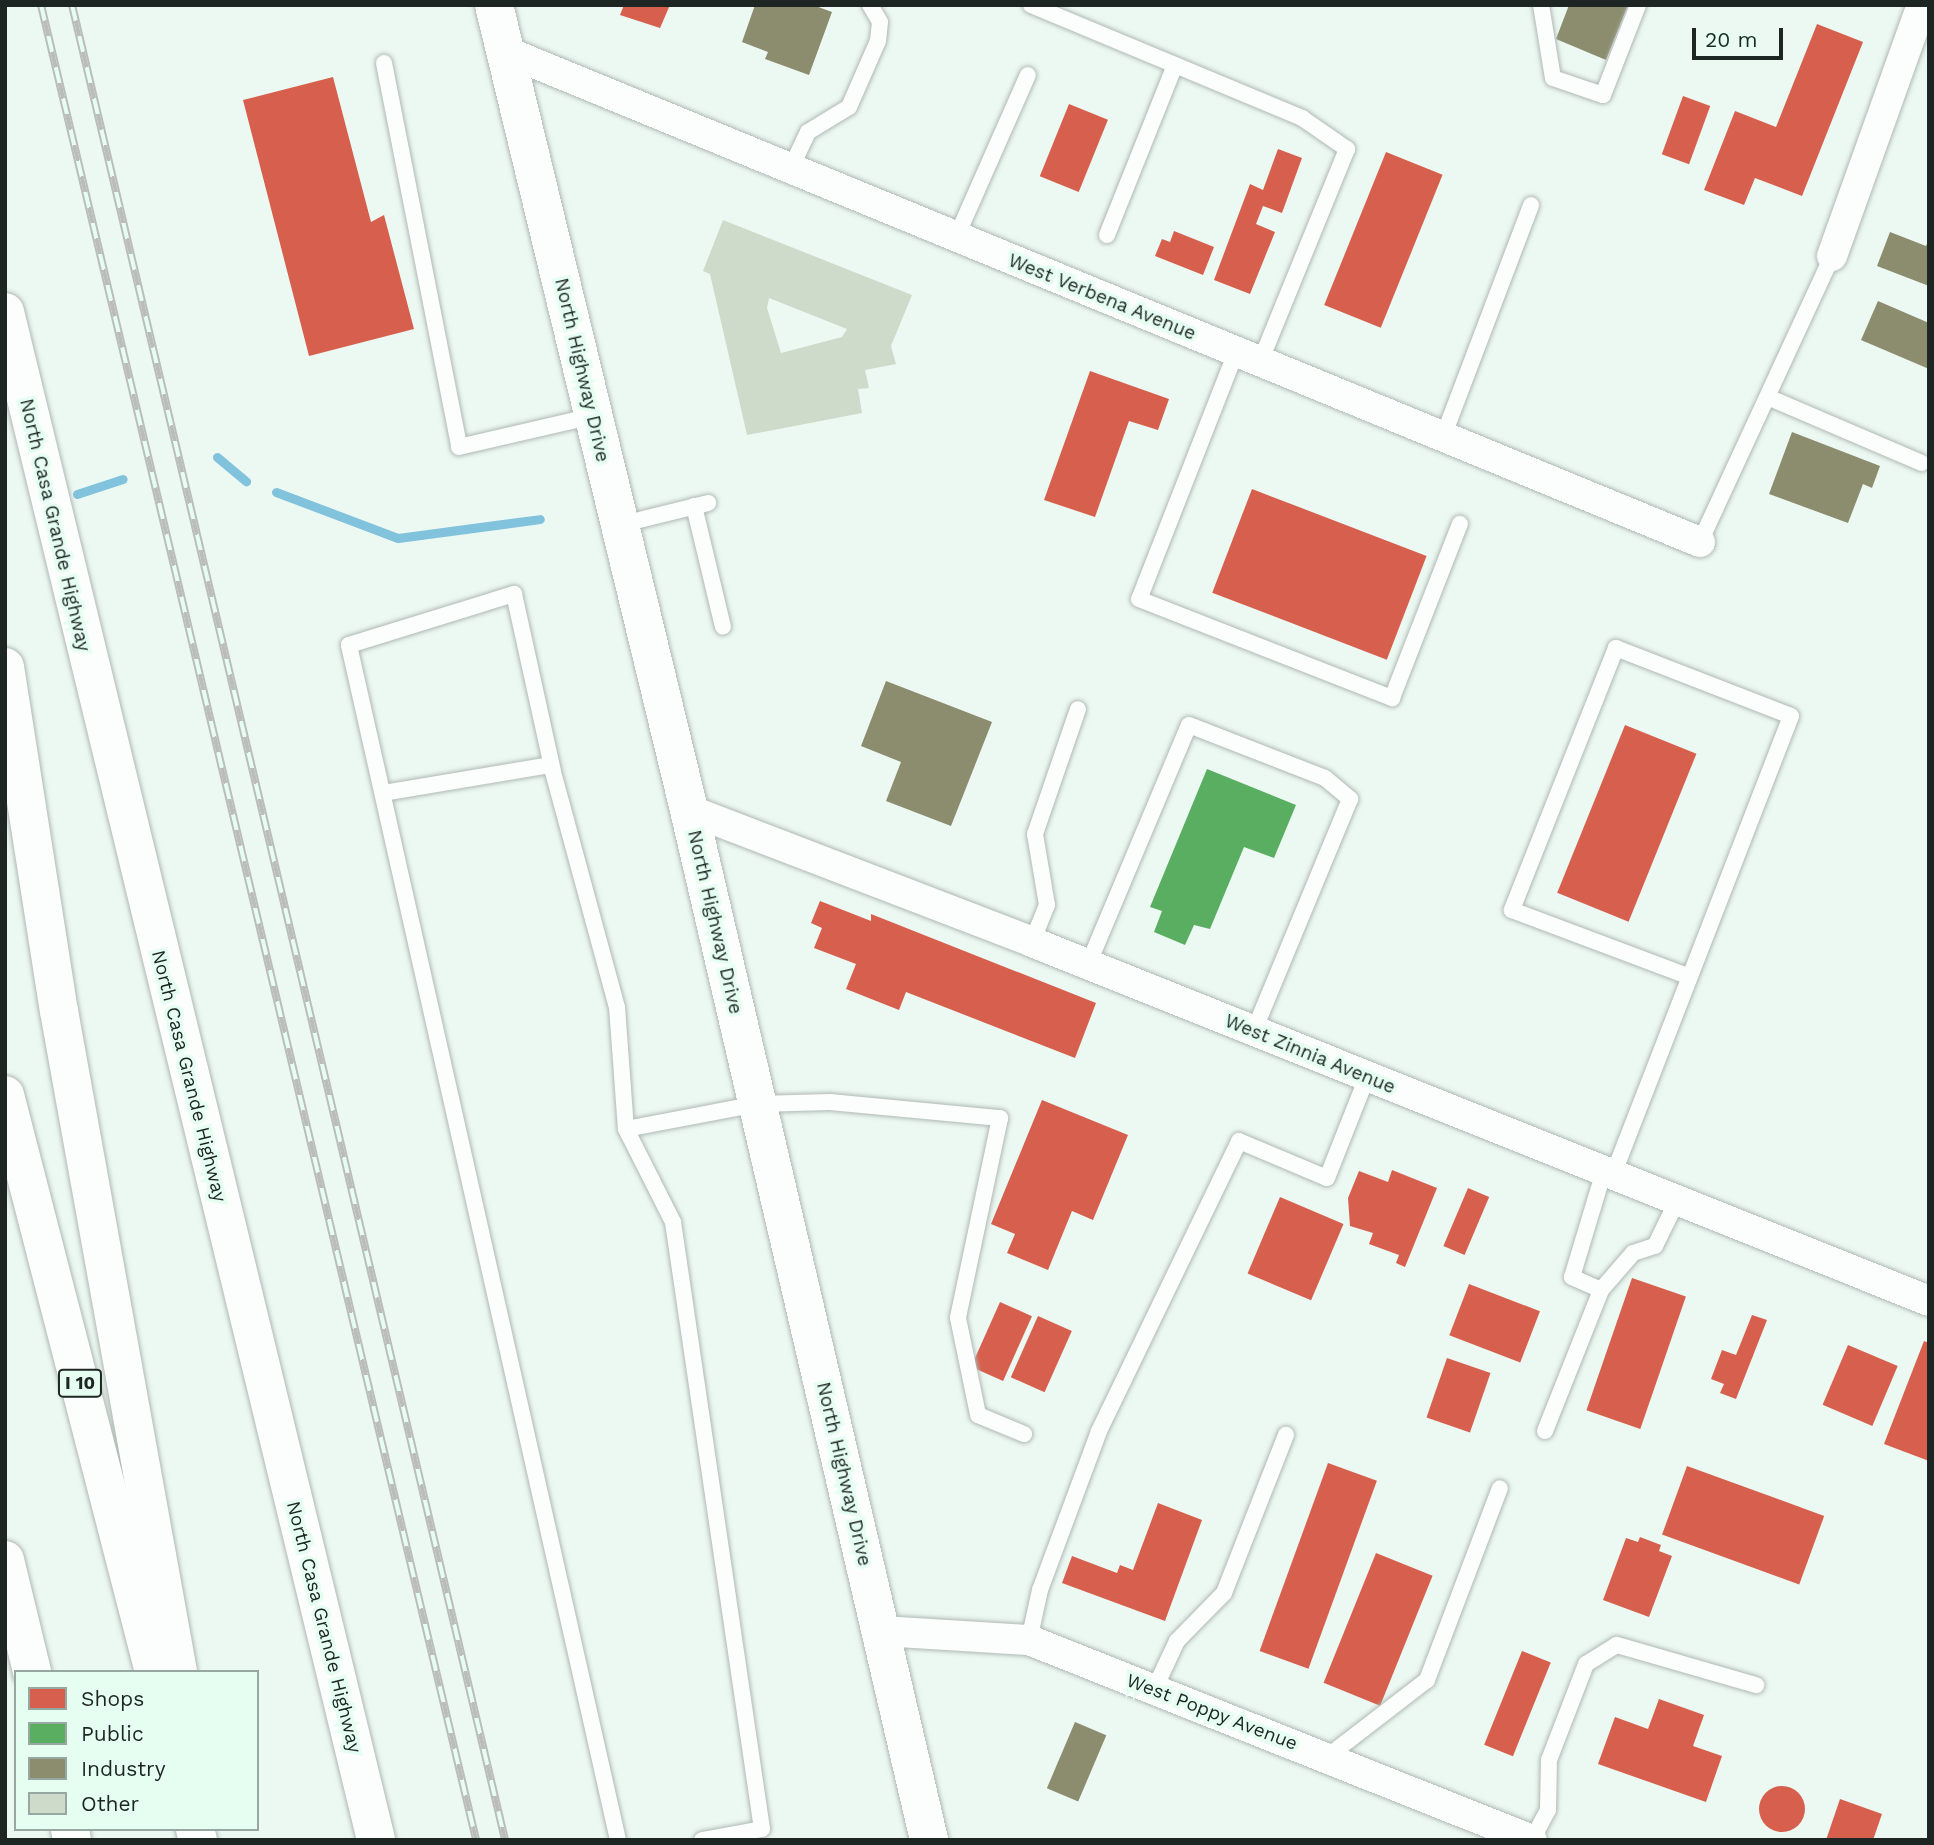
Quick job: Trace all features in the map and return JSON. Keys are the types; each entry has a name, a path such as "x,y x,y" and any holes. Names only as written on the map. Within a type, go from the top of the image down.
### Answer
{"main road":[{"name":"North Highway Drive","path":"494,5 690,810 929,1840"},
{"name":"North Casa Grande Highway","path":"5,312 376,1840"},
{"path":"5,667 61,1024 178,1670"},
{"name":"I 10","path":"5,1095 154,1670"},
{"path":"5,1560 32,1670"}],"street":[{"path":"1832,256 1922,5"},
{"name":"West Verbena Avenue","path":"505,51 1700,542"},
{"name":"West Zinnia Avenue","path":"690,810 1032,942 1929,1301"},
{"name":"West Poppy Avenue","path":"881,1631 1029,1640 1532,1840"}],"lane":[{"path":"790,170 808,132 849,107 878,41 880,22 870,5"},
{"path":"1031,5 1302,118 1347,149 1248,357 1139,599 1392,698 1460,524"},
{"path":"1542,5 1553,78 1602,95 1638,5"},
{"path":"384,63 459,447 593,416"},
{"path":"1107,235 1174,65"},
{"path":"956,238 1028,75"},
{"path":"1443,437 1531,205"},
{"path":"1700,542 1770,398 1832,256"},
{"path":"1770,398 1922,463"},
{"path":"619,525 701,505 723,627"},
{"path":"618,1840 349,645 514,594 551,765 617,1007 626,1129 673,1222 762,1829 702,1840"},
{"path":"1601,1290 1572,1277 1608,1173 1688,976 1791,716 1616,648 1512,910 1688,976"},
{"path":"1032,942 1047,905 1035,834 1079,709"},
{"path":"1088,965 1189,725 1325,778 1350,799 1254,1031"},
{"path":"383,793 551,765"},
{"path":"1029,1640 1040,1590 1099,1431 1239,1141 1327,1178 1367,1077"},
{"path":"626,1129 757,1104 830,1102 1000,1118 958,1318 978,1415 1024,1434"},
{"path":"1545,1431 1601,1290 1633,1253 1655,1246 1677,1201"},
{"path":"1154,1690 1177,1641 1224,1593 1286,1435"},
{"path":"1327,1757 1427,1680 1500,1488"},
{"path":"1532,1840 1548,1810 1549,1760 1586,1664 1618,1645 1756,1685"}],"building: Shops":[{"path":"624,5 670,5 660,28 620,15"},
{"path":"1817,24 1863,42 1802,196 1755,178 1744,205 1704,190 1735,111 1776,127"},
{"path":"333,77 371,222 384,215 414,329 309,356 243,100"},
{"path":"1683,96 1710,106 1689,164 1662,154"},
{"path":"1069,104 1108,120 1079,192 1040,176"},
{"path":"1278,149 1302,158 1282,213 1263,206 1256,224 1275,232 1250,294 1214,280 1250,184 1263,190"},
{"path":"1386,152 1443,175 1381,328 1324,305"},
{"path":"1174,231 1214,247 1203,275 1155,256 1162,239 1170,242"},
{"path":"1090,371 1169,399 1158,430 1129,421 1095,517 1044,500"},
{"path":"1252,489 1427,556 1387,660 1212,593"},
{"path":"1625,725 1696,754 1629,922 1557,893"},
{"path":"820,901 871,921 871,914 1096,1003 1075,1058 906,992 899,1010 846,989 856,964 814,948 822,928 811,923"},
{"path":"1042,1100 1128,1135 1093,1220 1072,1211 1048,1270 1007,1253 1015,1234 991,1224"},
{"path":"1392,1170 1437,1188 1405,1267 1396,1263 1399,1255 1369,1244 1373,1233 1350,1226 1348,1198 1359,1171 1388,1182"},
{"path":"1468,1188 1489,1197 1465,1255 1443,1246"},
{"path":"1280,1197 1344,1224 1311,1300 1248,1273"},
{"path":"1632,1278 1686,1297 1640,1429 1586,1410"},
{"path":"1469,1284 1540,1311 1520,1363 1449,1335"},
{"path":"1000,1302 1032,1316 1003,1381 971,1367"},
{"path":"1752,1315 1767,1320 1736,1399 1720,1393 1724,1384 1711,1379 1722,1350 1736,1355"},
{"path":"1038,1316 1072,1331 1045,1392 1011,1377"},
{"path":"1924,1341 1929,1343 1929,1461 1884,1444"},
{"path":"1848,1345 1898,1366 1872,1426 1823,1405"},
{"path":"1447,1358 1490,1373 1470,1433 1426,1418"},
{"path":"1328,1463 1377,1481 1308,1669 1260,1651"},
{"path":"1687,1466 1824,1516 1799,1585 1662,1535"},
{"path":"1158,1503 1202,1520 1165,1621 1062,1583 1072,1556 1117,1573 1120,1565 1133,1570"},
{"path":"1640,1537 1661,1545 1659,1551 1672,1556 1649,1617 1603,1600 1626,1538 1638,1542"},
{"path":"1376,1553 1433,1576 1380,1706 1324,1683"},
{"path":"1522,1651 1551,1663 1513,1756 1484,1745"},
{"path":"1659,1699 1704,1715 1693,1746 1722,1756 1706,1802 1598,1764 1615,1717 1648,1729"},
{"path":"1782,1786 1798,1793 1805,1809 1798,1825 1782,1832 1766,1825 1759,1809 1766,1793"},
{"path":"1840,1799 1882,1814 1873,1840 1826,1840"}],"building: Public":[{"path":"1207,769 1296,805 1274,858 1244,847 1210,929 1194,925 1185,945 1154,932 1162,911 1150,907"}],"building: Industry":[{"path":"755,5 813,5 832,12 809,75 765,59 768,52 742,42"},
{"path":"1569,5 1628,5 1606,60 1556,39"},
{"path":"1890,232 1926,246 1929,240 1929,286 1877,266"},
{"path":"1878,301 1929,323 1929,369 1861,340"},
{"path":"1792,432 1880,466 1872,488 1863,484 1848,523 1769,494"},
{"path":"886,681 992,722 951,826 886,801 901,762 861,746"},
{"path":"1075,1722 1106,1735 1078,1802 1047,1788"}],"building: Other":[{"path":"723,220 912,295 891,346 896,364 865,370 869,388 858,389 862,413 747,435 710,274 703,271","holes":["769,298 847,329 842,337 781,353 767,308"]}],"waterway":[{"path":"217,457 246,481"},
{"path":"77,494 123,479"},
{"path":"276,492 398,538 540,519"}],"railway":[{"path":"41,5 476,1840"},
{"path":"72,5 505,1840"}]}
